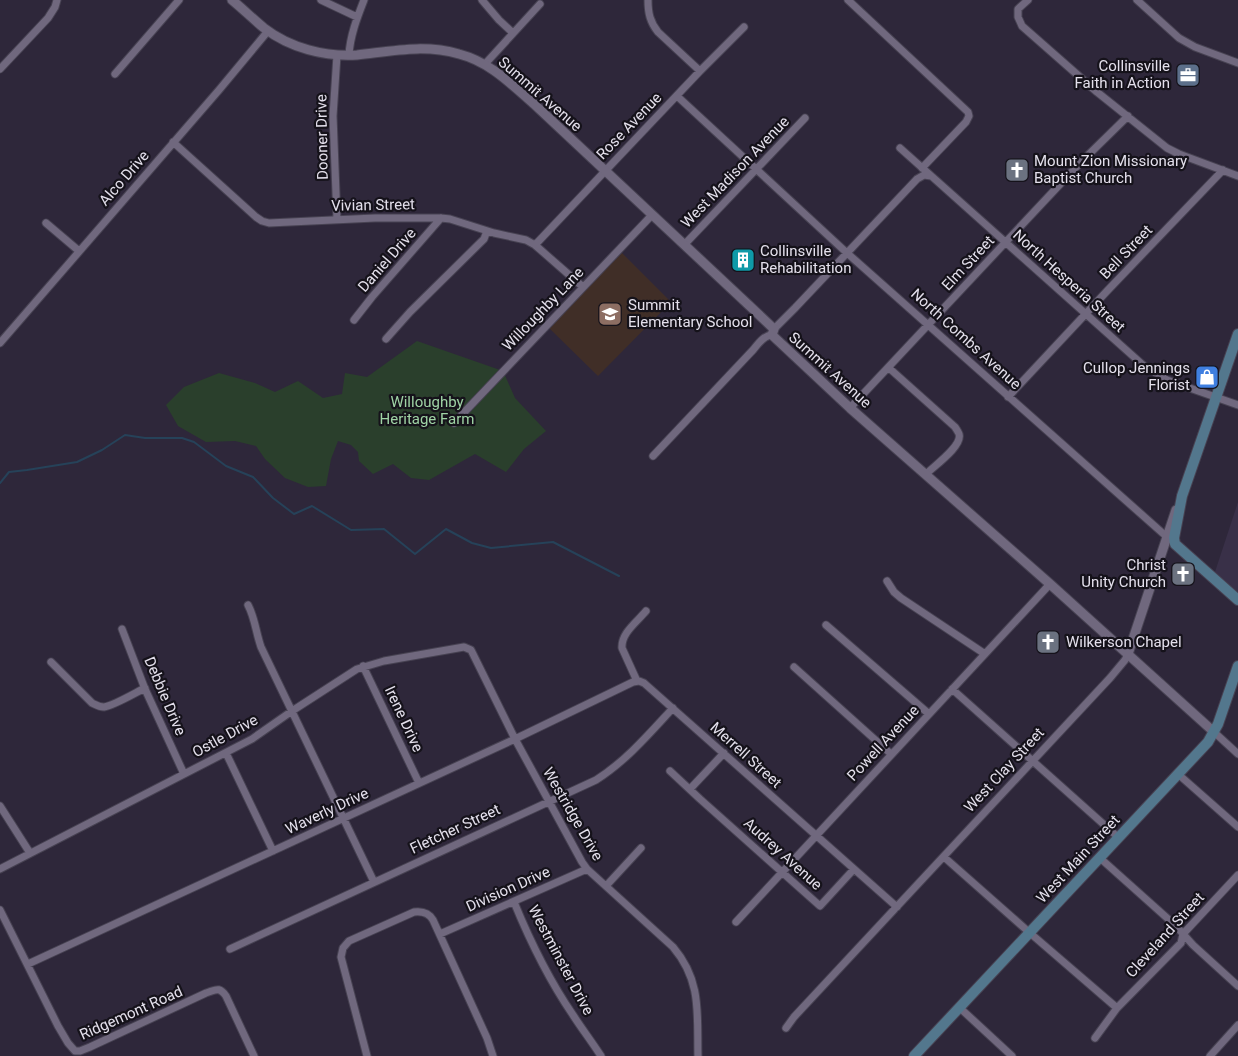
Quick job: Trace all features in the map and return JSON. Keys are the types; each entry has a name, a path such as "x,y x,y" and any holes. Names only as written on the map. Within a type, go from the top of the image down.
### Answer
{"main road":[{"name":"West Clay Street","path":"1171,541 1174,538 1182,496 1238,334"},
{"name":"North Combs Avenue","path":"1171,541 1238,600"},
{"name":"West Main Street","path":"914,1056 1208,742 1218,724 1235,683 1238,666"}],"street":[{"path":"0,69 48,18 57,0"},
{"path":"114,74 179,0"},
{"name":"Summit Avenue","path":"232,0 268,31 283,40 309,50 349,55 397,49 436,49 460,54 485,64 504,77 684,245 850,408 1050,584 1214,732"},
{"path":"321,0 357,17"},
{"path":"349,55 357,17 364,0"},
{"path":"482,0 513,33"},
{"path":"648,0 648,12 653,26 700,71"},
{"path":"848,0 966,110 968,116 966,122 922,168"},
{"path":"1137,0 1186,43 1238,63"},
{"path":"1023,1 1018,11 1018,17 1022,26 1097,92 1167,148 1178,154 1238,176"},
{"path":"485,64 540,4"},
{"name":"Rose Avenue","path":"535,245 744,27"},
{"name":"Alco Drive","path":"0,343 268,31"},
{"name":"Dooner Drive","path":"337,55 333,116 337,219"},
{"name":"North Combs Avenue","path":"677,96 847,253 1171,541"},
{"name":"Elm Street","path":"850,408 1079,164 1128,116"},
{"name":"West Madison Avenue","path":"684,245 805,118"},
{"name":"Vivian Street","path":"173,142 262,221 269,223 375,218 450,219 487,231 526,240 541,248 583,287"},
{"name":"North Hesperia Street","path":"900,148 1143,365 1166,380 1238,405"},
{"name":"Bell Street","path":"1008,397 1223,170"},
{"path":"653,456 917,179 924,175 931,176"},
{"name":"Willoughby Lane","path":"454,423 652,215"},
{"name":"Daniel Drive","path":"354,320 441,218"},
{"path":"46,223 80,251"},
{"path":"386,339 416,306 484,240 487,231"},
{"path":"889,368 955,426 959,433 959,441 953,449 926,474"},
{"name":"West Clay Street","path":"786,1028 794,1017 1033,762 1125,660 1171,541"},
{"path":"887,581 894,592 901,598 984,654"},
{"name":"Powell Avenue","path":"736,922 1050,584"},
{"path":"248,606 253,614 261,647 374,882"},
{"path":"637,681 622,648 622,643 624,636 646,611"},
{"path":"826,625 929,714"},
{"name":"Debbie Drive","path":"122,629 145,688 184,774"},
{"name":"Ostle Drive","path":"0,869 226,753 363,666 460,647 468,648"},
{"name":"Westridge Drive","path":"468,648 476,659 515,739 579,858 606,886 673,947 684,962 693,982 695,992 698,1056"},
{"path":"51,662 92,703 100,707 105,707 145,688"},
{"name":"Irene Drive","path":"363,666 419,783"},
{"path":"794,667 891,754"},
{"name":"Merrell Street","path":"637,681 644,683 673,708 897,907"},
{"name":"Waverly Drive","path":"28,964 637,681"},
{"path":"952,689 1119,838"},
{"name":"Fletcher Street","path":"230,949 596,780 619,764 673,708"},
{"path":"1214,732 1238,754"},
{"path":"226,753 273,850"},
{"path":"690,789 724,753"},
{"name":"Audrey Avenue","path":"670,771 820,906 854,870"},
{"path":"1178,774 1238,827"},
{"path":"0,806 30,853"},
{"path":"606,886 642,848"},
{"path":"944,857 1117,1008"},
{"path":"1100,858 1238,986"},
{"name":"Division Drive","path":"440,934 587,868"},
{"name":"Cleveland Street","path":"1095,1038 1117,1008 1181,943 1183,934 1238,875"},
{"name":"Westminster Drive","path":"514,902 551,978 572,1014 601,1056"},
{"name":"Ridgemont Road","path":"0,910 58,1026 75,1051 90,1047 206,993 219,989 226,996 254,1056"},
{"path":"367,1056 342,957 343,948 349,941 414,912 428,914 432,918 487,1038 493,1056"},
{"path":"960,1008 1007,1054"},
{"path":"1210,1056 1238,1026"}],"shaded area":[{"name":"Summit Elementary School","path":"622,253 671,302 598,376 548,327"},
{"path":"1238,502 1238,600 1213,578"}],"green space":[{"name":"Willoughby Heritage Farm","path":"417,341 503,371 515,398 546,431 524,449 506,472 475,454 429,480 411,478 393,464 373,474 359,461 358,452 351,445 338,441 331,459 326,486 308,487 285,478 265,459 256,446 235,441 206,442 178,426 166,405 184,387 219,373 255,383 275,392 298,381 323,398 342,394 345,373 367,377"}],"waterway":[{"path":"0,483 9,472 77,462 102,450 125,435 145,438 182,438 194,442 226,466 253,477 273,498 294,514 312,506 351,530 384,529 415,554 446,529 472,543 491,548 553,542 619,576"}],"place":[{"name":"Collinsville Faith in Action","path":"1188,75"},
{"name":"Mount Zion Missionary Baptist Church","path":"1017,170"},
{"name":"Collinsville Rehabilitation","path":"743,260"},
{"name":"Summit Elementary School","path":"610,314"},
{"name":"Cullop Jennings Florist","path":"1207,377"},
{"name":"Christ Unity Church","path":"1183,574"},
{"name":"Wilkerson Chapel","path":"1048,642"}]}
